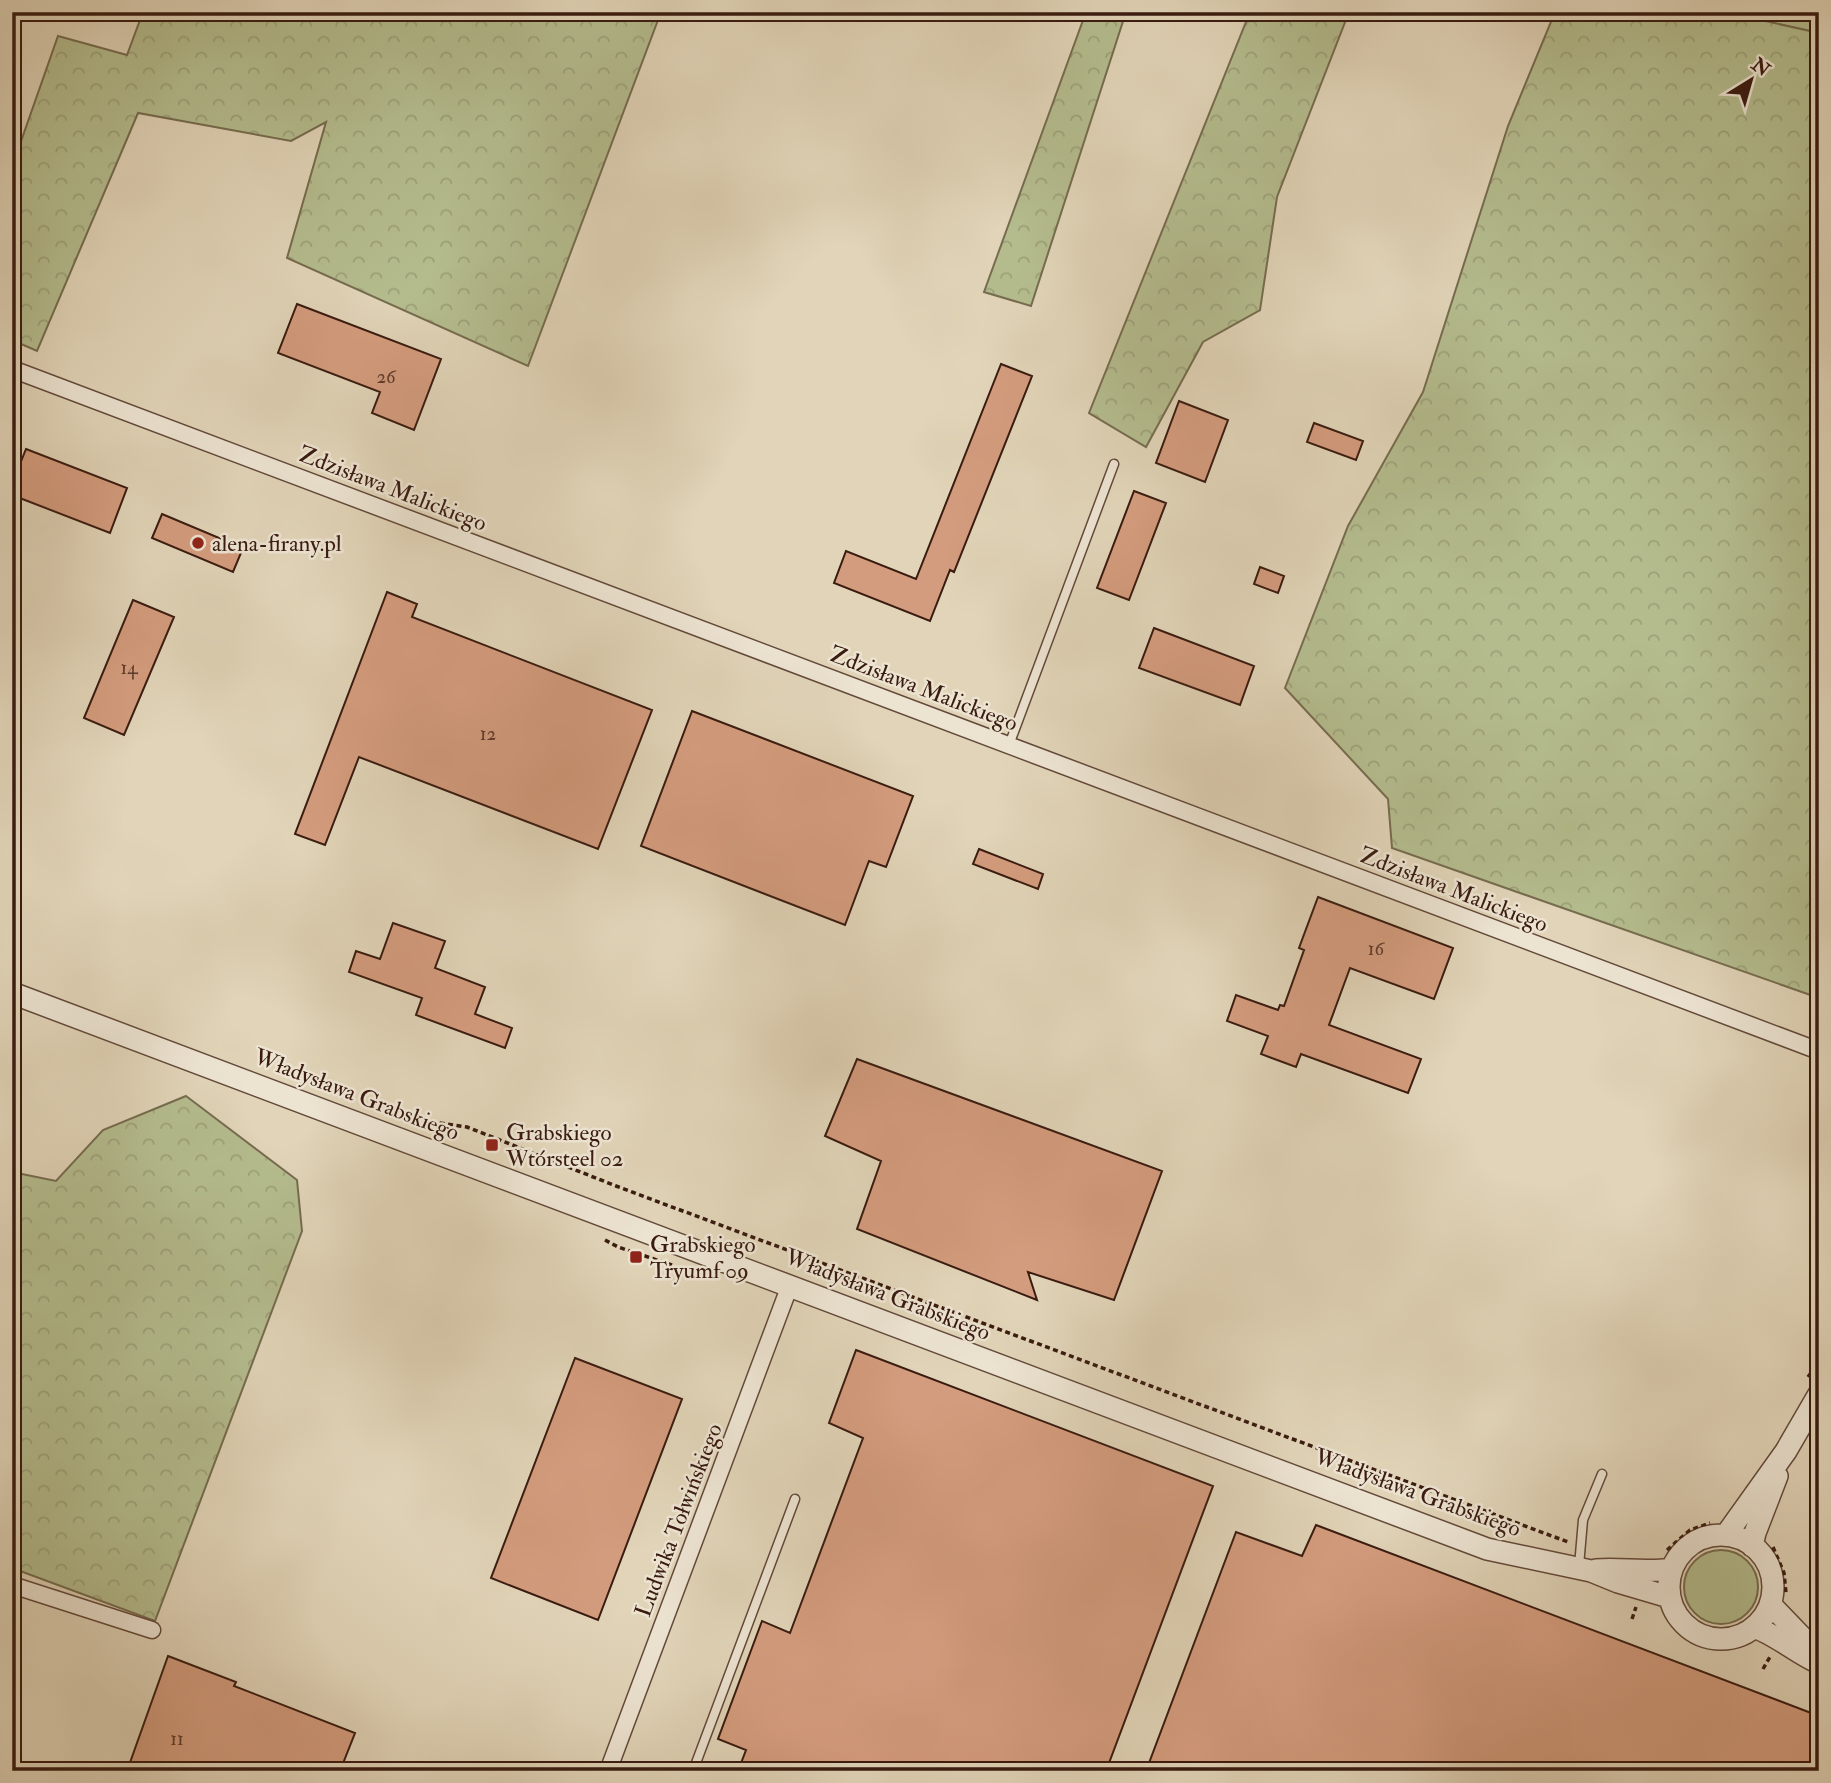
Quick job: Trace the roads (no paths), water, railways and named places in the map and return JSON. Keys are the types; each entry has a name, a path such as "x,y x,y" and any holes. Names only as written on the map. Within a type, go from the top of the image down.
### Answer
{"street":[{"name":"Zdzisława Malickiego","path":"12,369 1819,1051"},
{"name":"Władysława Grabskiego","path":"12,993 1487,1549 1585,1570 1669,1597"},
{"name":"Ludwika Tołwińskiego","path":"608,1771 790,1285"},
{"path":"1778,1600 1754,1627 1741,1635 1726,1639 1703,1636 1684,1624 1674,1612 1669,1597 1665,1562 1722,1528 1786,1451 1819,1394"},
{"path":"1786,1451 1762,1544 1764,1557 1778,1600 1819,1655"},
{"path":"1722,1528 1740,1538 1762,1544"},
{"name":"Władysława Grabskiego","path":"1585,1570 1621,1568 1659,1571 1665,1562"},
{"path":"12,1585 152,1630"},
{"path":"1754,1627 1819,1663"}],"lane":[{"path":"1009,745 1114,464"},
{"path":"1585,1570 1580,1546 1583,1520 1602,1474"},
{"path":"693,1771 795,1499"}],"place":[{"name":"alena-firany.pl","path":"198,543"},
{"name":"Grabskiego Wtórsteel 02","path":"492,1145"},
{"name":"Grabskiego Tryumf 09","path":"636,1257"}]}
